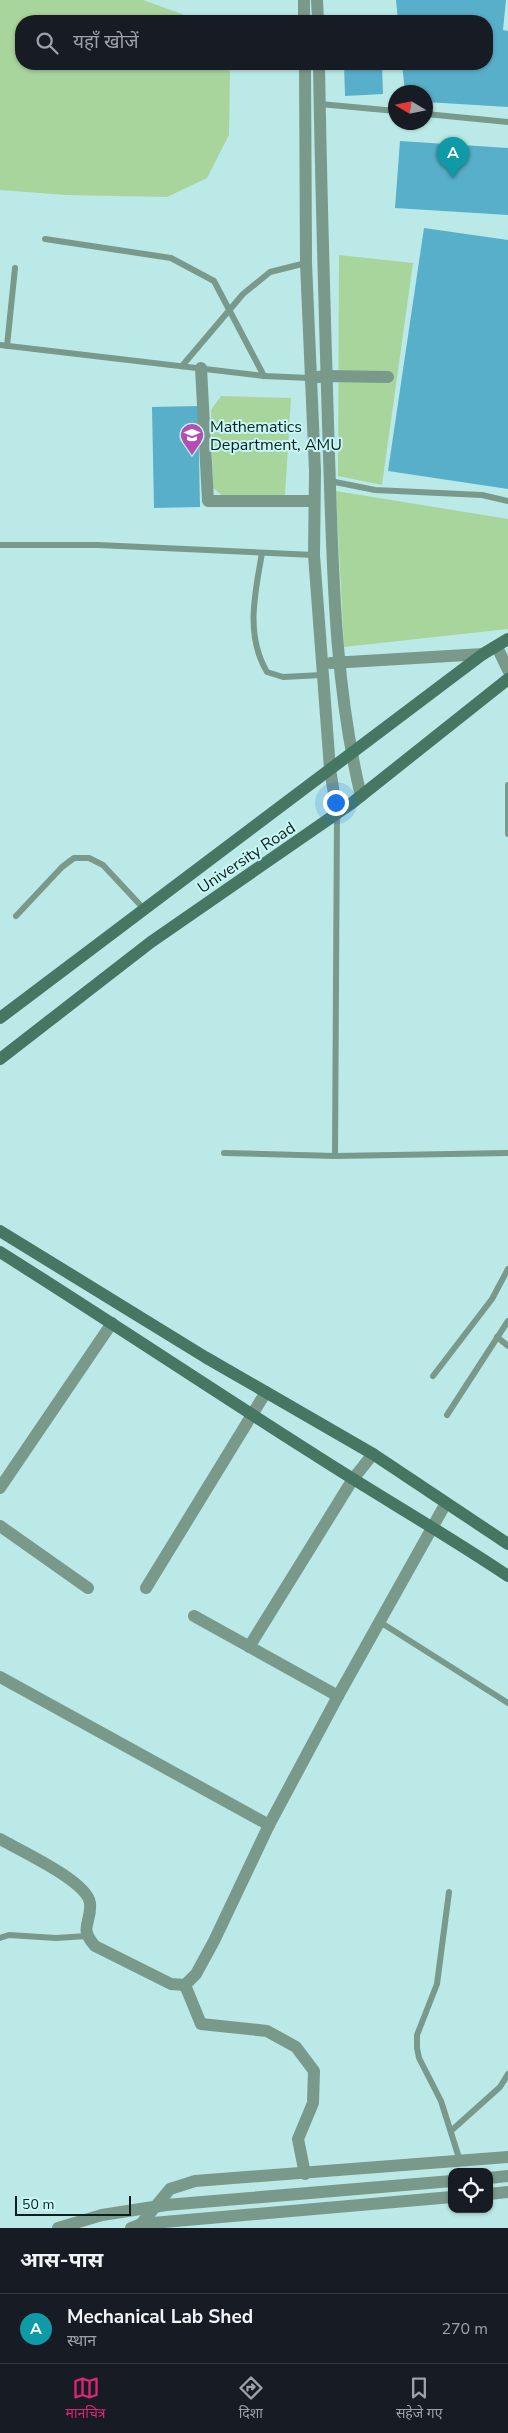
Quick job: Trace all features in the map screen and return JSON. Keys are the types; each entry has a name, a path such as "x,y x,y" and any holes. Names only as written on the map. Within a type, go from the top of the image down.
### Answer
{"main road":[{"path":"0,1018 483,654 508,639"},
{"name":"University Road","path":"0,1059 151,942 361,796 508,679"},
{"path":"0,1231 266,1392 373,1454 508,1544"},
{"path":"0,1252 252,1415 353,1479 433,1526 508,1576"}],"street":[{"path":"304,0 304,15"},
{"path":"318,0 318,15"},
{"path":"304,70 306,263 314,555 330,769 338,813"},
{"path":"318,70 326,376 338,662 350,754 361,796"},
{"path":"201,368 208,501 314,501"},
{"path":"310,378 326,376 388,377"},
{"path":"497,647 508,670"},
{"path":"322,669 338,662 483,654"},
{"path":"0,1488 112,1323"},
{"path":"146,1588 266,1392"},
{"path":"249,1647 353,1479 373,1454"},
{"path":"0,1839 74,1882 86,1892 90,1904 86,1923 87,1936 95,1946 171,1984 185,1985 196,1974 214,1941 269,1826 338,1696 446,1503"},
{"path":"0,1526 88,1588"},
{"path":"194,1616 338,1696"},
{"path":"0,1677 269,1826"},
{"path":"185,1985 201,2024 267,2031 296,2047 314,2071 313,2103 298,2139 304,2174"},
{"path":"136,2226 170,2189 195,2181 508,2157"},
{"path":"493,2178 508,2176"},
{"path":"58,2228 102,2215 166,2205 448,2181"},
{"path":"493,2194 508,2192"},
{"path":"136,2226 448,2197"}],"lane":[{"path":"320,104 388,110"},
{"path":"433,115 508,122"},
{"path":"45,239 171,258 214,281 264,376"},
{"path":"182,366 243,294 270,272 306,263"},
{"path":"14,268 3,346 264,376 310,378"},
{"path":"330,481 375,490 482,495 508,501"},
{"path":"0,545 98,545 314,555"},
{"path":"262,553 253,619 260,659 267,672 283,677 322,669"},
{"path":"508,785 508,834"},
{"path":"336,1156 338,813"},
{"path":"16,916 62,867 74,858 89,858 103,864 144,910"},
{"path":"224,1153 336,1156 508,1152"},
{"path":"433,1376 492,1299 508,1269"},
{"path":"446,1415 508,1321"},
{"path":"497,1337 508,1346"},
{"path":"380,1622 508,1703"},
{"path":"450,1892 437,1984 417,2035 416,2048 419,2058 441,2101 452,2130 460,2161"},
{"path":"0,1938 9,1935 56,1938 87,1936"},
{"path":"452,2130 500,2086 508,2074"}],"green space":[{"path":"0,0 143,0 184,15 15,15 15,70 229,70 229,135 207,178 167,197 66,195 0,190"},
{"path":"339,255 413,263 382,485 338,476"},
{"path":"221,396 291,398 285,495 224,497 213,488 211,410"},
{"path":"336,491 508,519 508,629 344,647"}],"building":[{"path":"396,0 506,0 503,30 508,31 508,107 433,102 433,85 404,85 403,70 493,70 493,15 397,15"},
{"path":"344,70 382,70 383,94 345,96"},
{"path":"400,141 508,148 508,215 395,208"},
{"path":"424,228 508,240 508,489 388,471"},
{"name":"Mathematics Department, AMU","path":"198,406 200,507 154,508 152,407"}],"place":[{"name":"Mechanical Lab Shed","path":"453,178"},
{"name":"Mathematics Department, AMU","path":"192,456"}]}
